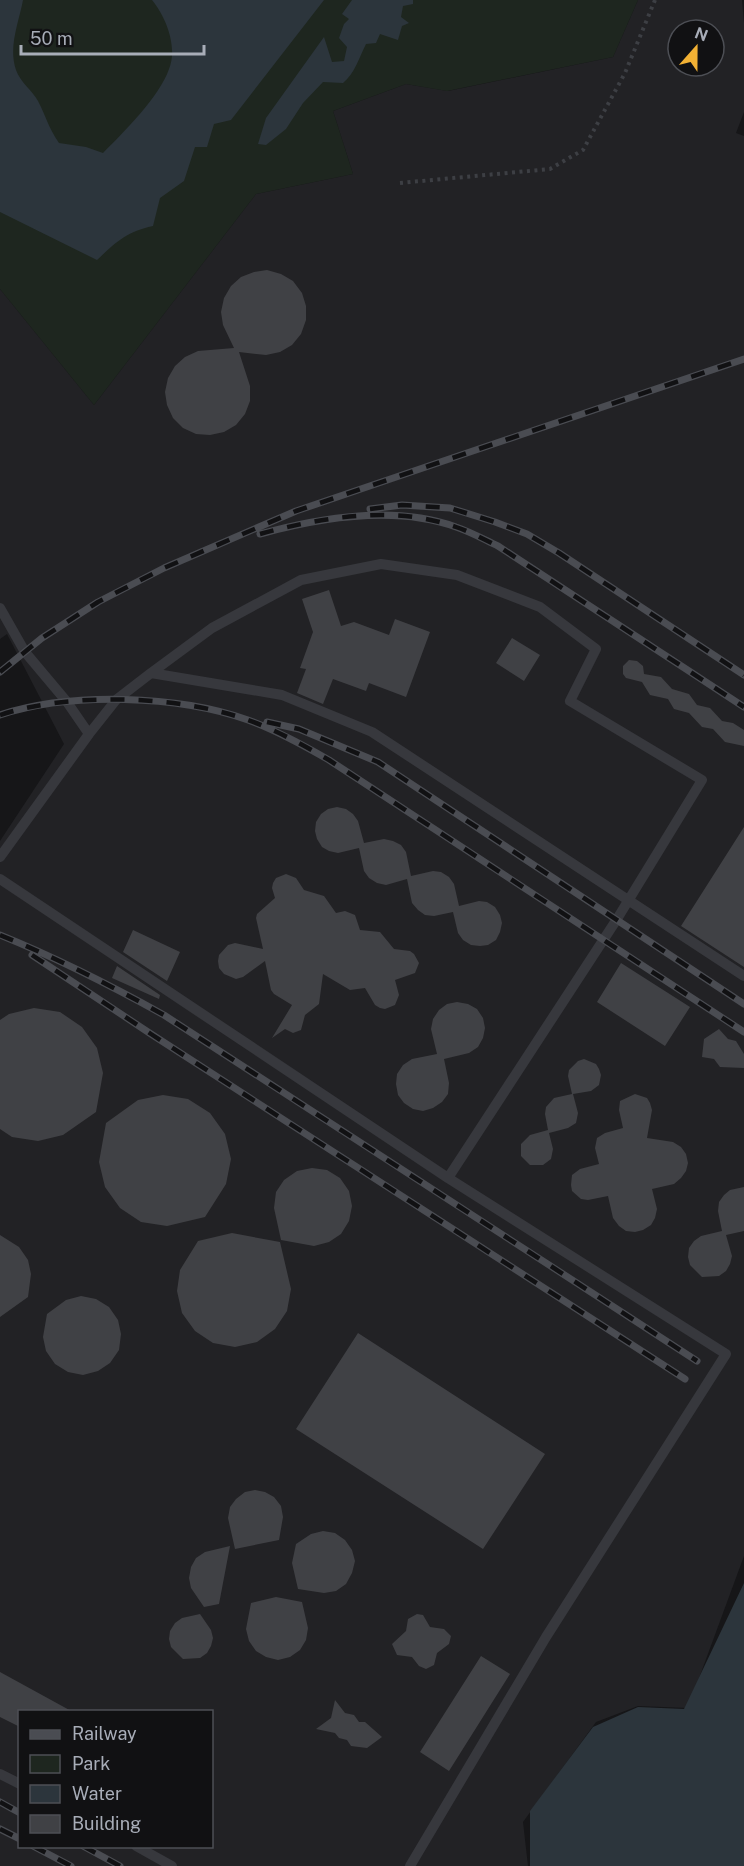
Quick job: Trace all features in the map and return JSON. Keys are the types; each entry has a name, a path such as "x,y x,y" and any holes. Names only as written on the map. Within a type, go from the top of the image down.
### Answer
{"lane":[{"path":"0,857 116,700 212,627 301,580 381,564 457,575 540,607 596,649 570,701 702,780 628,901 448,1178"},
{"path":"0,608 25,652 67,702 89,734"},
{"path":"151,673 282,695 372,732 744,976"},
{"path":"0,879 448,1178 726,1354 546,1637 410,1866"},
{"path":"0,1774 18,1783"},
{"path":"140,1848 172,1866"}],"path":[{"path":"400,183 550,169 583,150 625,72 655,0"}],"shaded area":[{"path":"638,0 742,0 744,112 736,133 744,136 744,1556 688,1708 638,1706 596,1722 523,1822 528,1866 0,1866 0,841 64,744 7,634 0,639 0,289 94,405 256,194 353,174 333,111 406,84 448,91 613,57"}],"green space":[{"path":"0,0 638,0 613,57 447,91 406,84 333,111 353,174 256,194 94,405 0,289"}],"water":[{"path":"0,0 23,0 13,52 16,70 38,101 59,143 86,147 103,153 158,91 169,69 172,51 169,33 162,15 152,0 324,0 231,120 214,124 207,147 195,147 184,181 160,198 153,226 122,238 97,260 0,212"},
{"path":"352,0 413,0 413,4 403,6 401,17 409,23 402,26 398,40 380,34 376,43 366,44 354,70 343,83 323,82 303,103 286,129 266,145 258,144 266,118 324,37 332,62 344,61 347,47 339,38 344,24 349,19 342,14"},
{"path":"744,1583 744,1866 530,1866 530,1811 593,1727 638,1707 684,1709"}],"building":[{"path":"267,270 293,281 302,293 306,306 306,320 301,334 292,345 280,352 266,355 239,352 250,386 250,401 245,414 236,425 224,432 210,435 196,434 183,428 173,418 167,405 165,392 168,378 175,366 185,357 198,351 234,348 223,325 221,312 224,298 231,286 241,277"},
{"path":"329,590 341,626 354,622 389,635 395,619 430,632 406,697 369,683 366,691 333,679 323,704 297,693 306,669 300,668 313,632 302,599"},
{"path":"512,638 540,655 524,681 496,663"},
{"path":"629,660 637,661 643,666 644,674 661,677 672,689 689,694 697,705 710,708 722,721 733,723 744,730 744,746 725,742 713,729 702,727 689,713 674,709 668,699 650,695 642,682 626,678 623,674 623,666"},
{"path":"337,807 353,814 358,821 364,843 384,839 401,845 406,852 411,876 433,871 441,872 454,884 459,906 479,901 487,902 495,907 502,923 496,940 488,945 471,945 458,933 453,912 434,916 425,915 412,903 407,879 386,885 369,878 364,871 359,848 338,853 322,847 315,831 316,822 328,809"},
{"path":"744,827 744,967 681,926"},
{"path":"286,874 296,878 304,890 324,896 336,913 345,911 355,915 360,930 380,932 394,949 410,951 414,954 419,963 415,973 395,980 399,995 395,1005 385,1009 380,1008 375,1005 365,988 350,990 323,974 319,1004 305,1015 301,1030 293,1033 285,1029 272,1038 292,1005 271,990 265,961 243,977 236,979 224,974 219,968 218,961 219,955 228,945 235,943 263,949 257,914 275,898 272,888 276,878"},
{"path":"133,930 180,952 167,981 123,952"},
{"path":"621,963 690,1007 665,1046 597,1002"},
{"path":"117,966 160,995 159,999 112,978"},
{"path":"457,1002 477,1009 483,1018 485,1028 483,1038 478,1047 469,1053 444,1059 449,1083 448,1094 442,1102 423,1111 413,1109 398,1095 397,1074 403,1065 412,1059 437,1054 431,1029 433,1019 447,1004"},
{"path":"34,1008 60,1012 82,1027 97,1048 103,1073 96,1112 63,1135 38,1141 12,1137 0,1129 0,1020 9,1014"},
{"path":"719,1029 728,1039 736,1041 744,1054 744,1068 720,1067 714,1059 702,1057 704,1039"},
{"path":"584,1059 596,1064 599,1069 601,1075 599,1085 591,1091 573,1094 578,1113 576,1123 568,1128 549,1133 553,1149 551,1159 543,1165 530,1165 521,1156 521,1144 530,1135 548,1130 546,1107 554,1098 572,1094 569,1070 578,1061"},
{"path":"635,1094 647,1098 652,1110 647,1138 673,1142 686,1154 688,1163 686,1171 674,1184 652,1189 657,1209 655,1218 651,1225 635,1232 626,1231 613,1218 608,1196 581,1199 572,1191 571,1185 572,1175 580,1169 599,1164 595,1148 597,1138 623,1128 619,1110 620,1101"},
{"path":"163,1095 188,1099 210,1113 225,1134 231,1159 226,1184 205,1217 167,1226 141,1222 120,1208 105,1187 99,1162 106,1123 138,1100"},
{"path":"312,1168 327,1170 340,1178 349,1191 352,1206 349,1221 341,1234 329,1242 314,1246 281,1240 274,1208 276,1192 284,1180 297,1171"},
{"path":"744,1187 744,1231 726,1235 732,1256 730,1264 719,1276 702,1277 690,1265 689,1248 701,1236 722,1231 718,1211 719,1202 730,1190"},
{"path":"232,1233 280,1242 291,1289 287,1311 275,1329 257,1342 235,1347 213,1343 195,1331 182,1313 177,1291 180,1270 198,1241"},
{"path":"0,1235 19,1247 28,1260 31,1274 28,1297 0,1317"},
{"path":"81,1296 96,1299 109,1307 118,1320 121,1334 119,1350 110,1363 98,1371 83,1375 68,1372 55,1364 46,1351 43,1337 47,1314 66,1300"},
{"path":"358,1333 545,1454 483,1549 296,1429"},
{"path":"255,1490 274,1497 281,1506 283,1517 279,1540 235,1549 228,1518 230,1507 245,1492"},
{"path":"323,1531 335,1533 345,1540 352,1550 355,1561 352,1573 346,1584 336,1591 324,1593 298,1589 292,1563 296,1544 311,1534"},
{"path":"230,1546 219,1604 204,1607 191,1588 189,1578 191,1567 196,1558 205,1552"},
{"path":"276,1597 302,1602 308,1628 306,1640 300,1650 290,1657 278,1660 256,1651 249,1641 246,1629 251,1603"},
{"path":"200,1614 211,1630 213,1638 211,1646 200,1658 183,1659 171,1647 170,1631 182,1618"},
{"path":"417,1614 423,1615 430,1627 444,1629 451,1636 449,1644 437,1653 434,1665 426,1669 419,1666 412,1657 397,1655 392,1644 406,1631 408,1619"},
{"path":"481,1656 510,1674 449,1771 420,1752"},
{"path":"0,1672 69,1710 18,1710 18,1726 0,1717"},
{"path":"335,1700 345,1713 354,1715 359,1722 365,1722 382,1737 367,1748 351,1746 347,1740 339,1738 335,1733 316,1729 331,1718"}],"railway":[{"path":"0,672 42,638 98,602 164,568 296,511 744,359"},
{"path":"370,509 402,505 450,508 527,534 744,675"},
{"path":"260,534 333,519 384,515 433,520 456,527 498,546 744,707"},
{"path":"0,715 58,703 91,700 157,701 220,712 269,728 329,760 744,1032"},
{"path":"267,722 299,729 378,762 744,1004"},
{"path":"0,935 83,972 164,1015 697,1361"},
{"path":"32,955 685,1379"},
{"path":"0,1802 18,1812"},
{"path":"0,1829 18,1838"},
{"path":"37,1848 71,1866"},
{"path":"87,1848 120,1866"}]}
